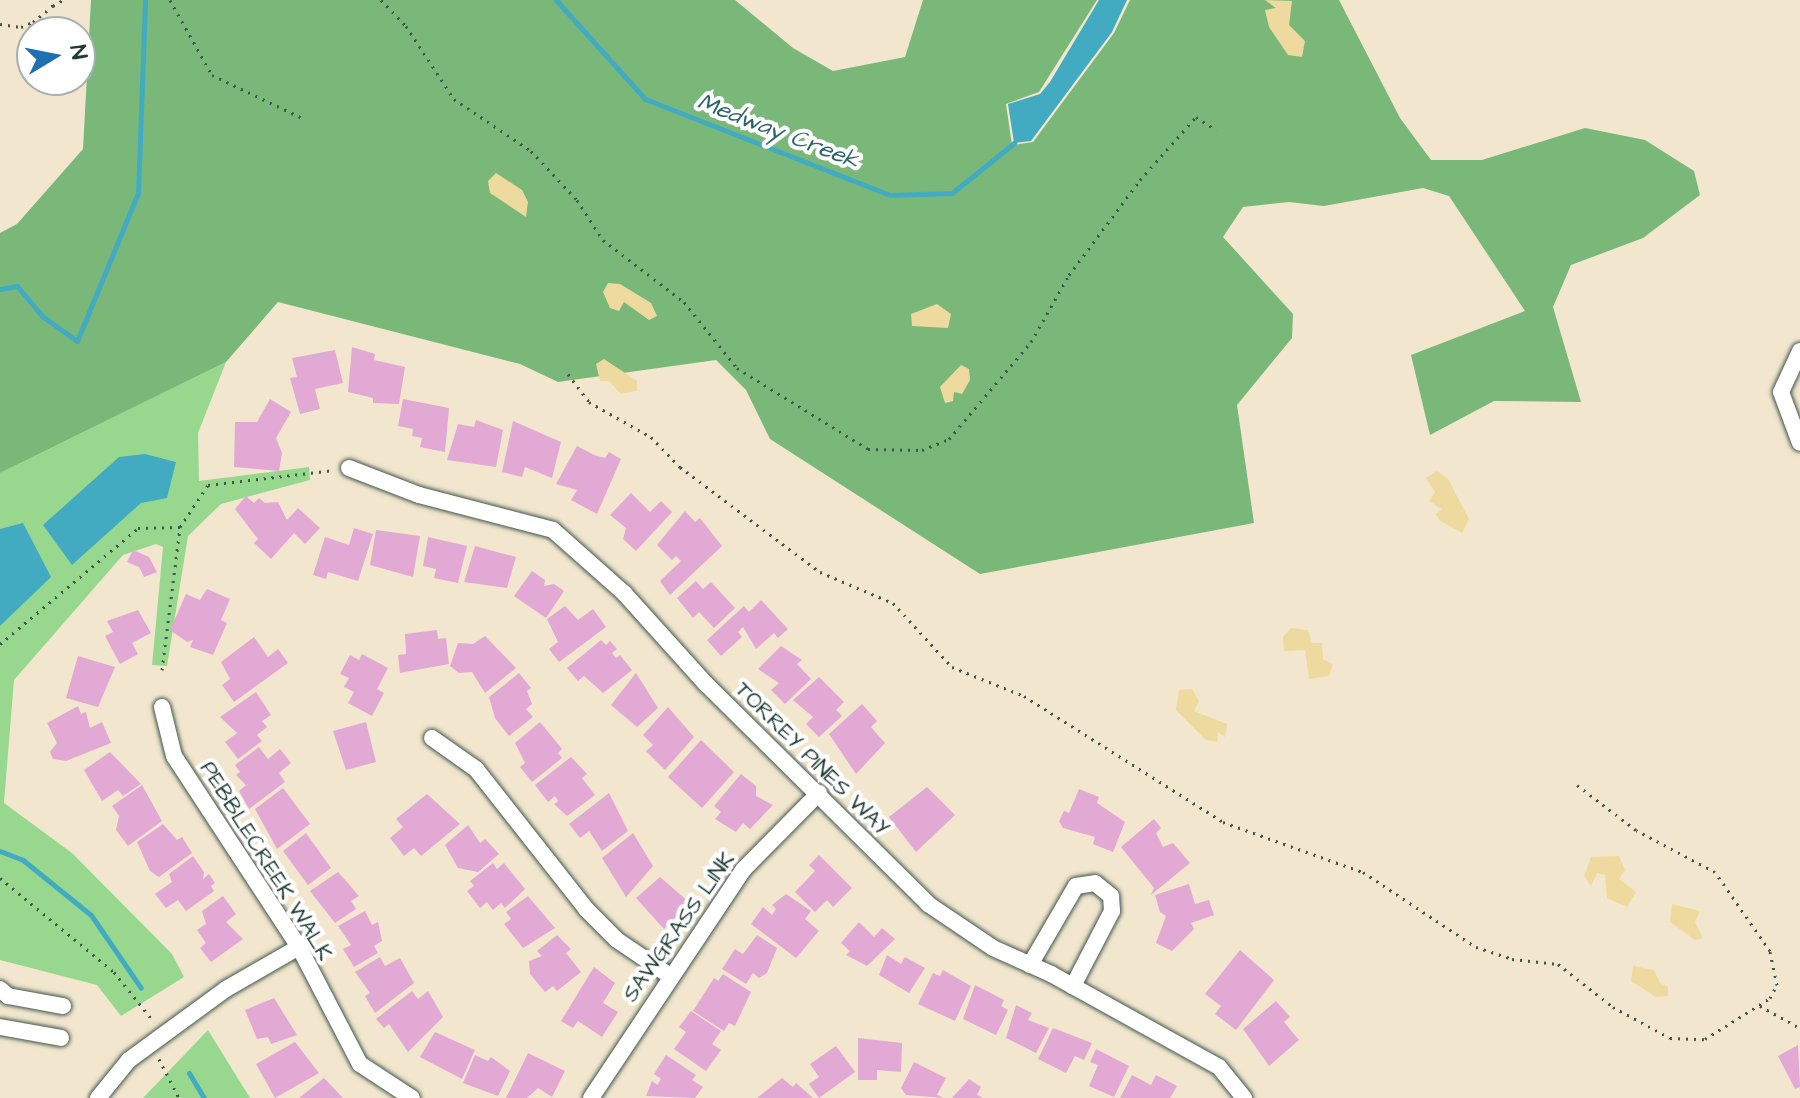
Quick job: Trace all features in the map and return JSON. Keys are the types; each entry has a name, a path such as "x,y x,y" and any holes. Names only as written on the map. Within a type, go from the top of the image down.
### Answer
{"street":[{"path":"1800,351 1781,392 1800,443"},
{"name":"TORREY PINES WAY","path":"349,468 419,495 553,530 624,593 706,684 928,904 993,948 1073,986 1219,1067 1244,1098"},
{"name":"PEBBLECREEK WALK","path":"162,707 174,756 299,947 360,1064 412,1098"},
{"path":"432,738 476,769 596,919 670,976"},
{"name":"SAWGRASS LINK","path":"591,1098 744,869 819,793"},
{"path":"1030,965 1076,886 1095,883 1111,896 1112,911 1073,986"},
{"path":"98,1098 129,1060 226,989 299,947"},
{"path":"2,995 63,1006"},
{"path":"0,1027 61,1038"}],"path":[{"path":"50,0 53,6"},
{"path":"0,24 21,27 63,0"},
{"path":"170,0 212,75 300,117"},
{"path":"381,0 406,26 454,99 531,151 577,200 603,240 684,302 737,368 868,449 922,450 949,439 1031,342 1069,275 1140,180 1196,117 1216,130"},
{"path":"568,374 589,402 651,437 680,467 820,572 893,603 952,667 1032,701 1223,822 1363,872 1476,947 1512,959 1558,964 1613,1007 1670,1038 1705,1039 1760,1006 1775,991 1776,964 1715,872 1636,830 1577,785"},
{"path":"162,670 180,527 208,485 349,468"},
{"path":"0,644 138,528 180,527"},
{"path":"0,878 114,972 158,1039 179,1098"},
{"path":"1760,1006 1800,1028"}],"green space":[{"path":"91,0 735,0 793,48 833,71 905,57 923,0 1097,0 1039,92 1006,104 1012,145 1033,142 1114,33 1130,0 1339,0 1400,118 1431,160 1482,160 1585,128 1645,140 1694,171 1700,195 1643,238 1571,265 1553,307 1581,402 1494,401 1430,435 1411,355 1525,311 1449,196 1423,188 1324,206 1289,202 1243,207 1223,237 1293,314 1292,338 1237,405 1254,523 980,574 770,439 746,390 716,360 558,382 520,364 278,302 226,362 0,473 0,233 17,224 83,149 86,96 96,96 96,16 90,16"},
{"path":"226,362 198,433 199,481 309,467 310,480 221,504 188,536 167,666 152,665 163,547 156,544 123,555 14,680 4,803 72,853 172,954 184,977 121,1016 97,985 0,960 0,473"},
{"path":"208,1030 250,1098 143,1098"}],"sand":[{"path":"1265,0 1292,1 1289,25 1305,41 1302,57 1288,55 1269,27 1265,10 1276,8"},
{"path":"496,173 522,190 528,202 526,217 490,193 488,181"},
{"path":"608,283 620,284 651,303 657,316 649,320 624,302 619,311 610,308 603,292"},
{"path":"937,304 951,314 948,328 912,326 911,314"},
{"path":"604,359 637,381 637,391 621,394 609,381 600,381 596,364"},
{"path":"961,365 969,369 970,380 962,394 954,392 953,401 945,403 940,387"},
{"path":"1437,471 1448,479 1469,519 1462,533 1439,520 1436,514 1442,509 1429,501 1435,492 1426,478"},
{"path":"1291,628 1308,630 1312,643 1322,643 1323,659 1333,664 1329,676 1309,679 1305,650 1284,651 1283,637"},
{"path":"1192,689 1199,701 1194,711 1227,724 1225,737 1218,732 1217,742 1206,740 1176,710 1179,690"},
{"path":"1619,856 1625,870 1619,879 1636,892 1627,907 1607,898 1605,875 1597,873 1591,886 1584,876 1591,857"},
{"path":"1672,904 1700,911 1695,922 1703,938 1695,940 1670,922"},
{"path":"1633,966 1654,970 1660,983 1668,987 1668,996 1656,997 1631,981"}],"water":[{"path":"1099,0 1127,0 1112,32 1031,141 1014,143 1008,104 1040,94"},
{"path":"145,454 176,462 167,498 141,503 72,565 43,525 119,457"},
{"path":"23,523 51,577 0,626 0,529"}],"building":[{"path":"352,347 375,354 374,360 405,367 399,404 373,403 373,398 348,392"},
{"path":"335,350 343,383 315,389 320,409 300,414 290,378 297,377 292,358"},
{"path":"270,399 291,412 276,438 282,453 279,471 234,467 235,422 257,422"},
{"path":"403,399 449,408 445,452 420,447 422,438 412,436 413,429 398,426"},
{"path":"476,420 503,430 496,467 447,460 458,424 474,427"},
{"path":"513,421 561,442 552,478 525,467 522,477 502,472"},
{"path":"577,446 594,455 605,458 609,452 621,459 597,514 571,500 577,490 556,484"},
{"path":"631,493 650,512 661,501 672,512 636,551 623,539 626,528 610,515"},
{"path":"246,496 254,503 259,498 265,503 278,502 287,520 298,508 320,528 305,544 294,533 271,559 254,543 258,539 235,509"},
{"path":"685,511 695,522 700,518 722,546 670,595 660,581 681,561 676,556 672,560 657,545"},
{"path":"354,528 373,534 358,581 328,572 326,579 313,575 325,537 349,545"},
{"path":"376,530 420,536 413,577 370,565"},
{"path":"428,537 467,546 458,583 434,578 436,569 423,566"},
{"path":"475,546 516,557 507,588 464,582"},
{"path":"133,550 149,557 157,572 144,577 139,567 127,562"},
{"path":"532,571 545,580 544,586 554,584 564,591 546,618 514,596"},
{"path":"696,581 703,589 711,582 735,608 714,628 699,612 693,618 677,598"},
{"path":"207,589 230,599 221,620 227,623 213,655 190,647 193,640 187,642 170,630 186,594 200,600"},
{"path":"761,600 788,629 778,638 774,633 756,649 743,627 738,632 742,637 721,656 707,640 744,606 749,612"},
{"path":"565,606 578,620 593,609 606,627 559,662 549,649 558,642 547,619"},
{"path":"138,610 151,633 132,643 138,654 120,664 105,636 113,632 107,621"},
{"path":"437,630 438,639 446,638 449,664 400,673 398,655 406,654 405,634"},
{"path":"485,636 516,668 485,693 472,672 459,673 450,666 458,643 473,644"},
{"path":"254,637 268,657 278,649 288,663 234,702 222,685 230,679 221,662"},
{"path":"601,640 606,645 610,641 617,649 612,653 616,658 620,655 632,670 603,693 584,676 578,681 567,668"},
{"path":"781,646 802,660 797,664 811,679 785,704 771,690 779,683 758,669"},
{"path":"362,654 388,668 377,689 384,693 372,716 348,703 354,692 344,687 349,678 340,674 350,655 359,660"},
{"path":"78,656 115,667 98,707 66,698"},
{"path":"519,673 531,688 527,691 532,704 526,709 533,717 509,736 495,718 489,697"},
{"path":"636,673 658,708 637,727 611,705"},
{"path":"819,677 844,702 836,710 842,716 819,737 806,724 813,717 793,700"},
{"path":"256,692 271,715 262,721 267,727 257,735 262,741 238,759 225,742 237,733 220,717"},
{"path":"862,704 877,721 871,727 885,743 856,774 829,734"},
{"path":"78,706 81,714 86,712 90,728 102,722 111,743 66,761 53,759 50,752 57,743 47,723"},
{"path":"668,707 694,737 665,770 646,751 653,745 643,735"},
{"path":"366,722 376,762 346,770 333,731"},
{"path":"540,722 562,749 558,753 562,758 532,782 520,767 525,763 515,743"},
{"path":"701,740 734,772 702,808 668,777"},
{"path":"259,747 268,759 280,749 291,763 279,773 285,782 249,809 239,791 246,785 236,775 240,772 235,765"},
{"path":"110,752 141,784 123,796 118,790 102,801 84,770"},
{"path":"571,757 587,774 582,778 595,795 567,816 554,804 558,801 555,796 548,802 535,785"},
{"path":"741,774 756,786 756,796 773,805 750,829 743,823 736,832 715,819 721,812 714,806"},
{"path":"142,785 162,821 128,846 116,830 119,816 112,806"},
{"path":"927,787 955,815 916,852 889,817"},
{"path":"283,788 310,824 277,849 255,809"},
{"path":"1079,789 1099,797 1097,803 1125,822 1113,852 1093,844 1095,837 1063,828 1059,821 1064,811 1069,813"},
{"path":"609,793 628,831 602,851 589,831 580,838 569,824"},
{"path":"427,794 460,824 421,856 414,848 404,856 390,838 403,827 396,819"},
{"path":"1154,819 1161,828 1156,833 1163,847 1173,843 1190,863 1151,895 1154,888 1121,847"},
{"path":"163,824 177,840 182,837 192,853 159,877 150,871 137,842"},
{"path":"468,825 480,843 485,839 499,854 478,872 458,868 445,845"},
{"path":"306,833 331,868 308,885 283,851"},
{"path":"633,833 653,866 626,897 602,858"},
{"path":"819,855 852,888 833,907 827,900 815,912 795,892 815,871 809,865"},
{"path":"193,856 204,872 203,879 209,874 215,883 211,886 214,891 186,911 178,900 166,908 155,894 172,882 169,874"},
{"path":"493,863 497,869 504,863 525,889 505,908 501,903 493,910 487,902 480,908 467,891 474,886 470,881"},
{"path":"338,872 359,896 351,901 356,909 335,923 310,891"},
{"path":"660,877 690,903 664,929 636,898"},
{"path":"1189,884 1195,904 1209,900 1214,915 1191,923 1194,929 1172,951 1156,943 1166,916 1160,912 1155,895"},
{"path":"786,894 811,911 805,919 819,931 796,958 751,924 763,907 772,915 776,909 772,905"},
{"path":"223,896 236,914 226,922 243,939 211,962 200,948 206,943 197,930 206,924 202,911"},
{"path":"528,896 555,928 523,948 504,924 511,919 506,912"},
{"path":"365,911 372,925 378,922 382,941 374,946 378,953 354,967 343,949 351,945 338,926"},
{"path":"859,922 874,937 882,928 895,939 867,966 846,955 850,951 841,943"},
{"path":"557,935 571,949 566,953 581,972 557,991 553,986 545,992 530,974 529,961 542,956 537,951"},
{"path":"757,935 777,948 767,973 759,978 753,973 746,984 722,969 735,949 743,954"},
{"path":"1240,950 1274,980 1236,1030 1215,1014 1221,1006 1205,994"},
{"path":"887,955 901,964 905,957 925,968 909,993 879,975"},
{"path":"380,957 385,966 400,958 414,983 375,1013 365,996 370,993 355,972"},
{"path":"594,967 615,983 603,1003 618,1012 602,1037 578,1021 573,1028 561,1021"},
{"path":"943,970 971,986 955,1021 918,1004 933,973 940,976"},
{"path":"723,974 751,992 735,1026 729,1023 724,1031 693,1011 714,978 718,981"},
{"path":"975,985 1004,1000 1001,1006 1008,1010 996,1035 963,1019"},
{"path":"412,991 418,999 428,991 443,1017 408,1052 389,1024 384,1028 376,1019"},
{"path":"274,998 297,1035 271,1044 268,1037 257,1039 245,1010"},
{"path":"1276,1001 1290,1017 1284,1022 1299,1040 1269,1066 1243,1029"},
{"path":"1016,1005 1032,1013 1028,1020 1049,1028 1036,1053 1006,1038"},
{"path":"691,1011 721,1031 712,1044 721,1050 706,1071 674,1049 686,1032 679,1027"},
{"path":"1053,1028 1092,1043 1084,1060 1075,1056 1066,1073 1038,1059"},
{"path":"435,1032 475,1050 462,1079 420,1057"},
{"path":"858,1038 902,1043 901,1072 877,1070 877,1080 858,1080"},
{"path":"295,1042 319,1073 275,1098 256,1064"},
{"path":"1798,1045 1800,1087 1795,1089 1778,1056"},
{"path":"836,1046 855,1072 819,1098 809,1084 819,1077 810,1064"},
{"path":"1096,1049 1129,1066 1114,1097 1089,1086 1098,1065 1090,1062"},
{"path":"528,1053 565,1071 552,1097 538,1088 527,1098 506,1098"},
{"path":"475,1055 488,1061 491,1057 510,1071 498,1096 463,1083"},
{"path":"666,1055 696,1075 692,1080 703,1087 695,1098 646,1096 652,1081 657,1085 661,1079 654,1074"},
{"path":"914,1062 946,1078 937,1095 944,1098 906,1095 901,1088"},
{"path":"1132,1075 1151,1085 1156,1075 1177,1086 1170,1098 1120,1098"},
{"path":"324,1078 343,1098 299,1098"},
{"path":"782,1078 793,1087 796,1083 813,1098 757,1098"},
{"path":"969,1079 981,1087 977,1095 983,1098 952,1098"}],"waterway":[{"path":"0,289 17,286 42,316 77,341 138,193 145,0"},
{"name":"Medway Creek","path":"556,0 645,99 890,195 952,193 1014,143"},
{"path":"0,851 23,860 91,915 141,988"},
{"path":"189,1073 204,1098"}]}
